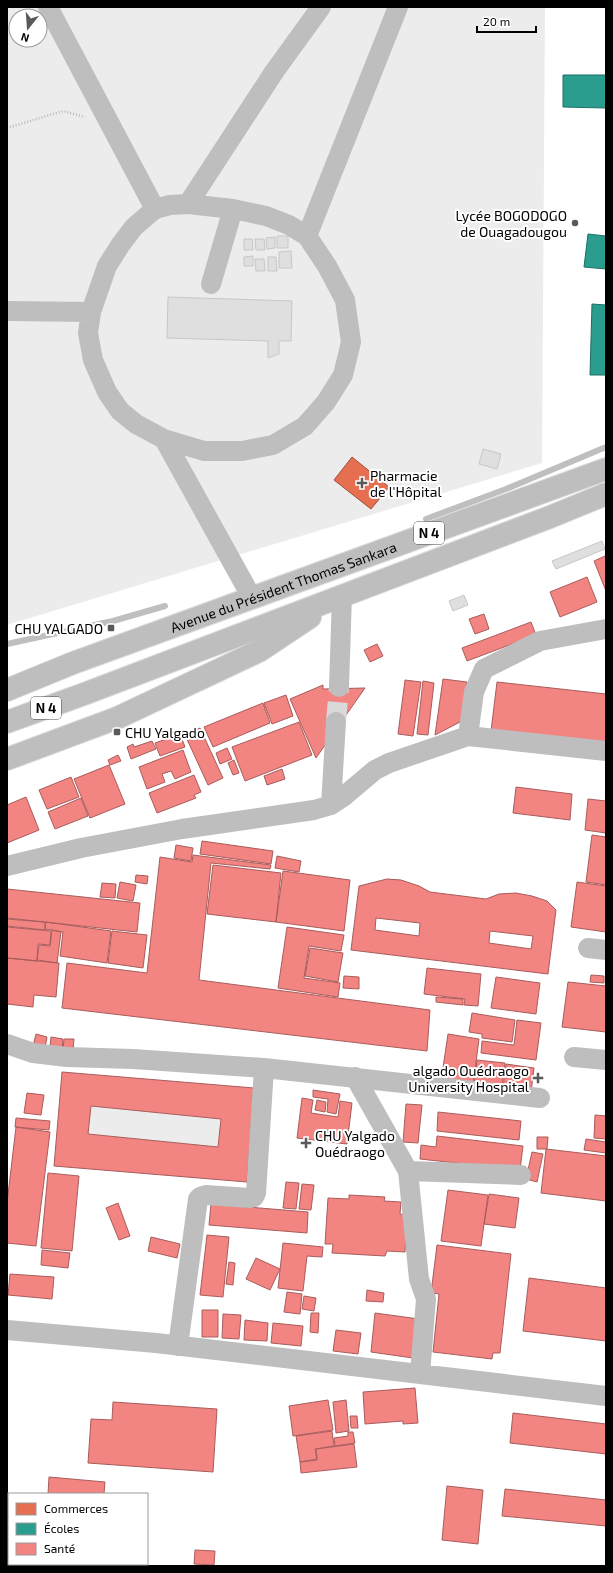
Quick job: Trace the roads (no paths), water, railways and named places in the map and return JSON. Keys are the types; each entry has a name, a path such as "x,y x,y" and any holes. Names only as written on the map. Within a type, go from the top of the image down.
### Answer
{"highway":[{"name":"Avenue du Président Thomas Sankara","path":"73,663 606,469"},
{"name":"Avenue du Président Thomas Sankara","path":"84,694 606,494"},
{"path":"7,759 117,718 259,652 342,595"},
{"path":"7,680 73,663"},
{"name":"N 4","path":"7,690 73,663"},
{"path":"7,729 84,694"},
{"name":"N 4","path":"7,722 84,694"}],"lane":[{"path":"48,7 155,209"},
{"path":"188,204 274,72 321,7"},
{"path":"307,236 398,7"},
{"path":"188,204 233,209 274,219 289,225 307,236 327,266 345,300 351,342 343,375 326,402 304,426 273,445 242,451 204,451 164,440 136,424 120,411 107,392 93,360 88,333 91,312 107,266 117,249 134,227 155,209 170,205 188,204"},
{"path":"211,284 233,209"},
{"path":"7,311 91,312"},
{"path":"164,440 252,598"},
{"path":"339,687 342,595"},
{"path":"468,736 474,692 484,669 540,641 606,629"},
{"path":"331,805 336,722"},
{"path":"7,866 81,848 182,830 314,810 331,805 343,797 375,770 390,763 468,736 606,750"},
{"path":"7,1044 33,1053 67,1057 134,1059 264,1068 540,1098"},
{"path":"574,1057 606,1060"},
{"path":"178,1346 198,1199 206,1195 250,1198 256,1193 264,1068"},
{"path":"355,1077 408,1171 419,1279 426,1299 420,1374"},
{"path":"408,1171 521,1175"},
{"path":"7,1330 178,1346 606,1396"}],"waterway":[{"path":"426,519 506,489 606,447"},
{"path":"7,644 113,621 165,606"}],"tunnel":[{"path":"336,722 339,687"}],"place":[{"name":"Lycée BOGODOGO de Ouagadougou","path":"575,223"},
{"name":"Pharmacie de l'Hôpital","path":"362,483"},
{"name":"CHU YALGADO","path":"111,628"},
{"name":"CHU Yalgado","path":"117,732"},
{"name":"algado Ouédraogo University Hospital","path":"538,1078"},
{"name":"CHU Yalgado Ouédraogo","path":"306,1143"}]}
